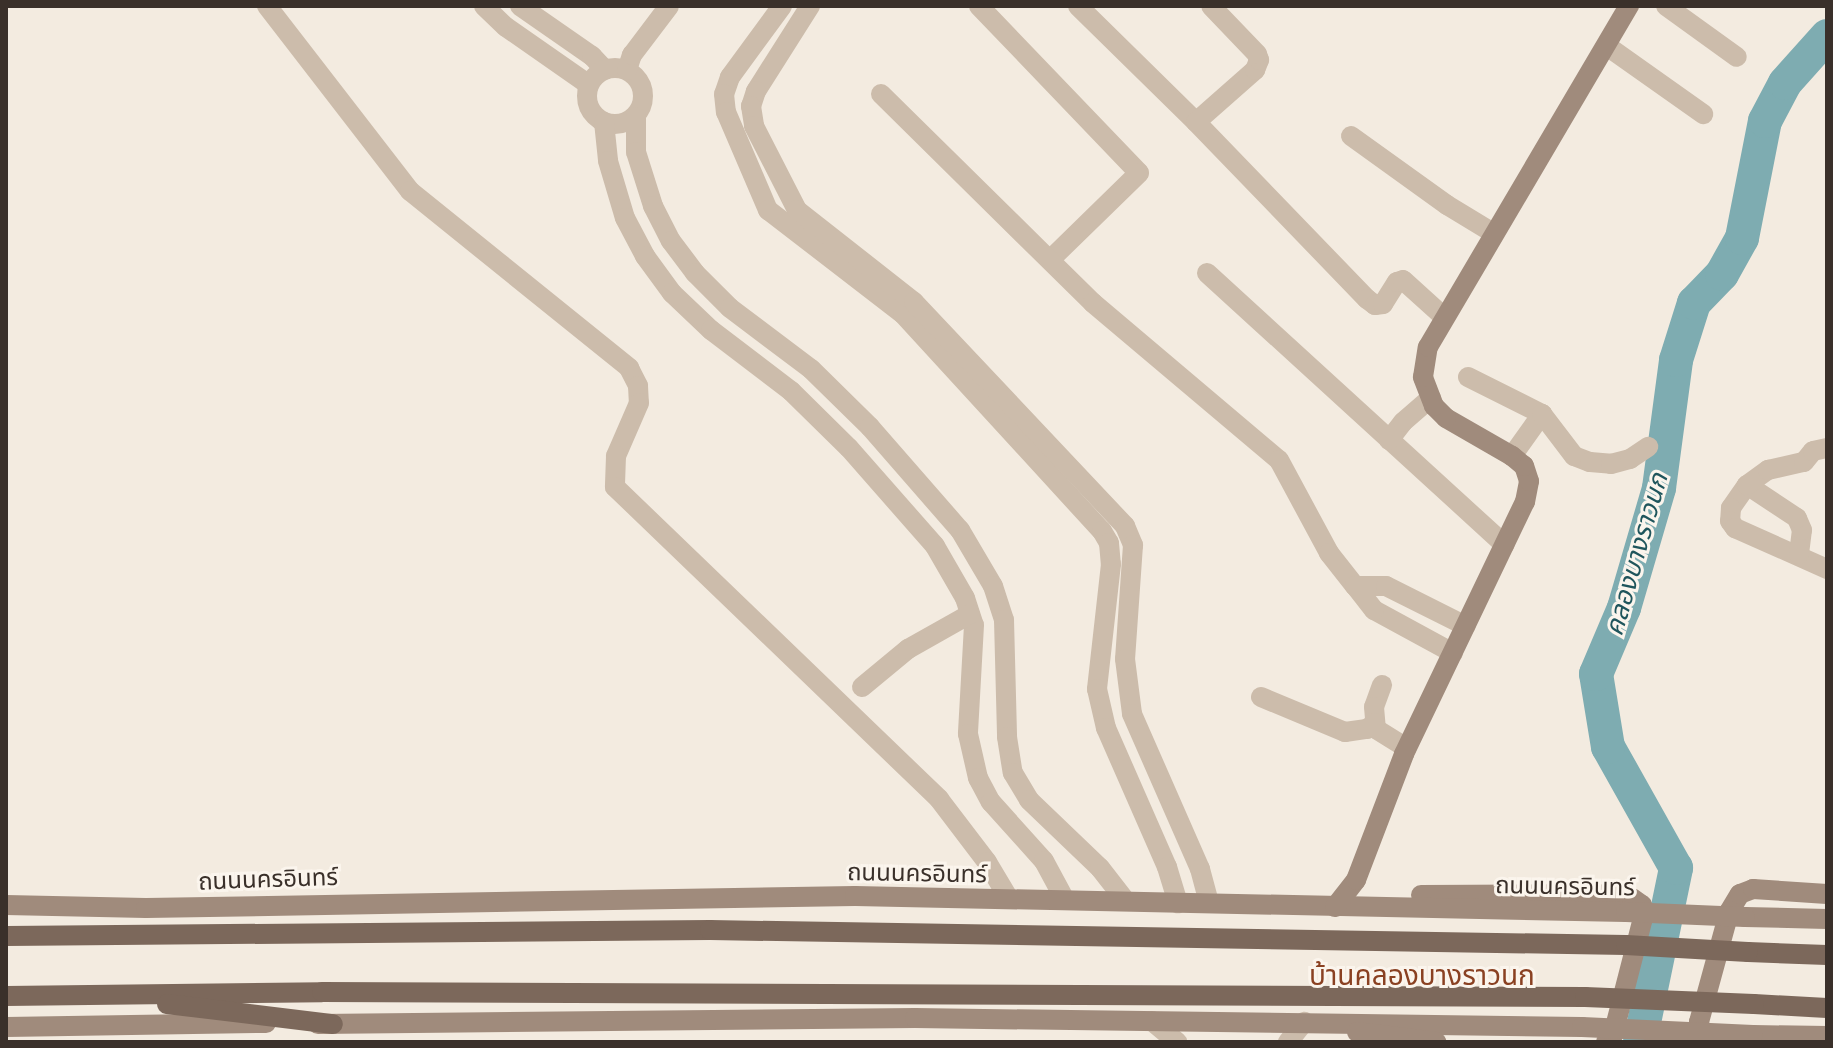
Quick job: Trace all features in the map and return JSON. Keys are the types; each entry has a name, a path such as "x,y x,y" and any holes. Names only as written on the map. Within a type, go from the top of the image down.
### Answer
{"main road":[{"path":"1335,907 1356,880 1407,748 1525,502 1529,481 1524,466 1512,456 1446,418 1431,398 1423,377 1428,347 1629,6"},
{"path":"1708,1042 1700,1033 1699,1022 1729,912 1740,894 1753,889 1827,894"},
{"path":"1365,907 1402,896 1597,894 1632,898 1642,905 1644,914 1613,1035 1606,1042"},
{"name":"ถนนนครอินทร์","path":"6,905 146,908 855,896 1827,919"},
{"path":"6,936 710,930 1626,945 1827,955"},
{"path":"6,996 322,992 1585,997 1827,1008"},
{"path":"89,994 333,1024"},
{"path":"6,1027 204,1022 333,1024 861,1018 1582,1027 1827,1036"},
{"path":"1309,1022 1383,1040 1436,1042"}],"street":[{"path":"267,6 410,191 629,368 638,386 639,403 616,456 615,487 939,799 987,862 1009,899"},
{"path":"484,6 506,27 589,85"},
{"path":"520,6 592,56 605,70"},
{"path":"627,70 632,55 669,6"},
{"path":"782,6 730,77 724,94 726,112 768,210 862,269"},
{"path":"810,6 784,43 751,106 754,126 797,210 862,269 1088,499 1125,526 1133,545 1125,659 1132,714 1200,869 1209,902"},
{"path":"979,6 1139,173 1050,260"},
{"path":"1078,6 1375,305 1383,304 1397,282 1403,280 1444,317"},
{"path":"1196,122 1255,70 1259,60 1257,54 1211,6"},
{"path":"1666,6 1737,57"},
{"path":"766,27 784,43"},
{"path":"1607,46 1703,114"},
{"path":"636,117 615,125 604,122 589,107 589,85 605,70 627,70 642,86 644,96 636,117 636,152 653,206 695,273 730,308 811,369 940,504 960,530 993,586 1004,620 1008,675 1007,737 1013,773 1029,800 1100,868 1125,900"},
{"path":"881,94 1093,303 1279,460 1329,553 1374,610 1453,653"},
{"path":"604,122 608,161 625,218 645,256 672,293 711,330 791,391 917,523 935,546 974,625 974,675 968,709 971,754 991,802 1056,879 1065,900"},
{"path":"1351,136 1447,205 1493,233"},
{"path":"672,293 695,273"},
{"path":"1207,273 1505,545"},
{"path":"1468,377 1542,414 1574,456 1590,462 1611,464 1630,459 1648,447"},
{"path":"1389,440 1403,422 1431,398"},
{"path":"1512,456 1542,414"},
{"path":"1827,448 1813,451 1804,462 1768,470 1747,485 1731,508 1730,521 1735,528 1827,569"},
{"path":"1747,485 1797,518 1802,530 1799,554"},
{"path":"1088,499 1109,543 1111,564 1097,689 1106,728 1167,867 1178,903"},
{"path":"917,523 940,504"},
{"path":"1355,586 1386,586 1466,626"},
{"path":"862,687 908,649 970,614"},
{"path":"974,675 1008,675"},
{"path":"1382,685 1374,707 1376,729 1407,748"},
{"path":"1261,697 1345,732 1367,729 1375,723"},
{"path":"1116,750 1143,739"},
{"path":"1021,834 1047,817"},
{"path":"1152,1021 1177,1042"},
{"path":"1288,1042 1309,1022"}],"waterway":[{"name":"คลองบางราวนก","path":"1640,1042 1676,868 1608,747 1596,674 1624,608 1659,488 1676,360 1694,303 1722,274 1742,238 1765,121 1785,83 1827,36"}],"district":[{"name":"บ้านคลองบางราวนก","path":"1422,974"}]}
